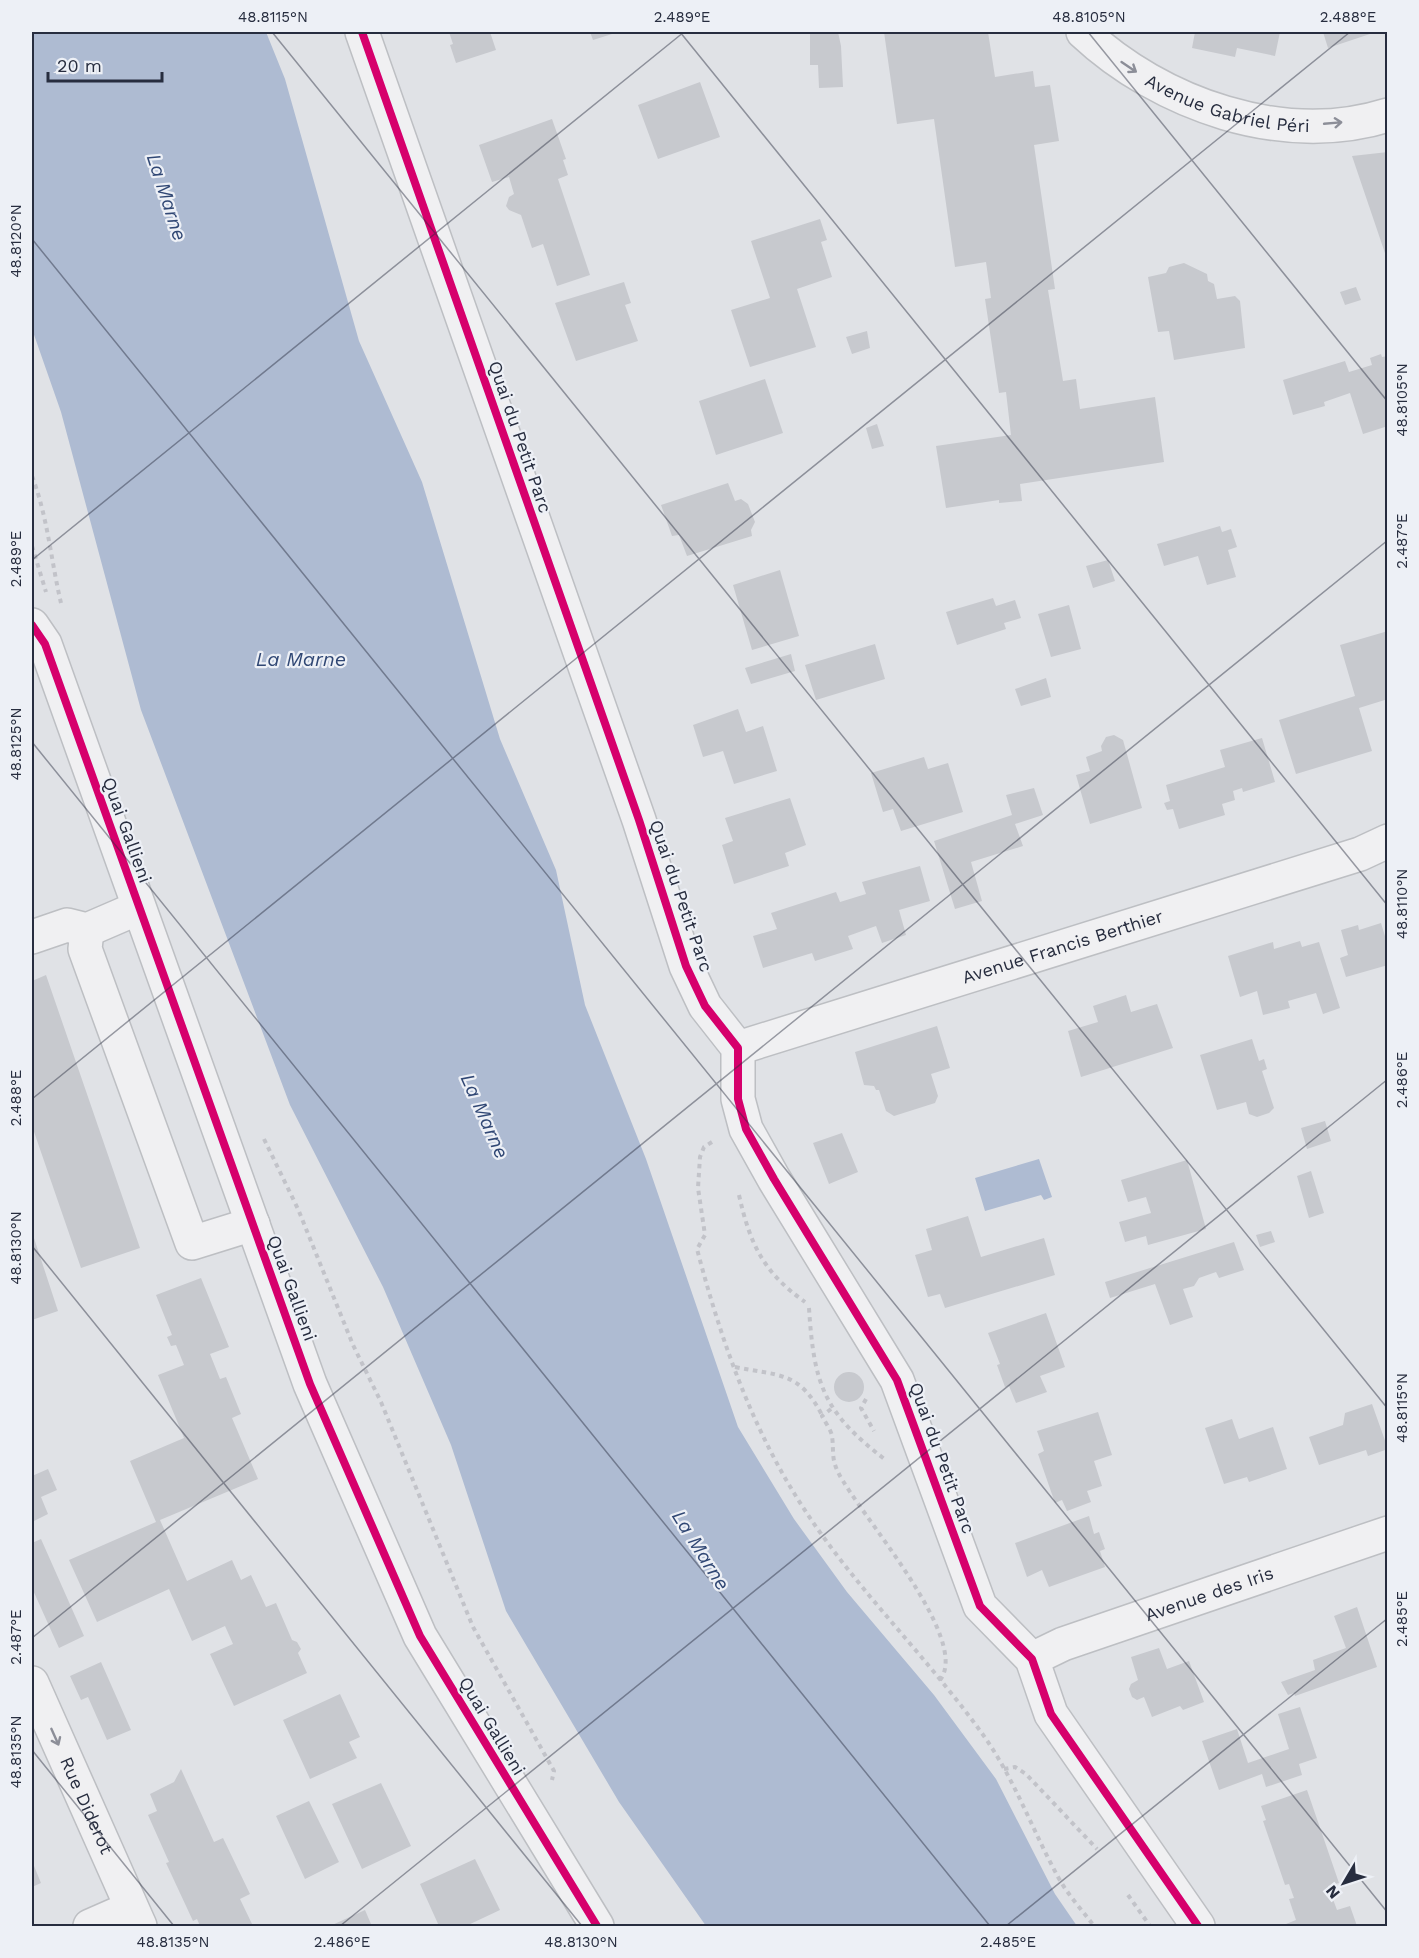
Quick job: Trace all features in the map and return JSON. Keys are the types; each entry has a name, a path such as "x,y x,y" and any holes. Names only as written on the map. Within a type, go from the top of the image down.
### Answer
{"street":[{"name":"Quai du Petit Parc","path":"362,32 639,820 686,966 705,1006 738,1048 738,1100 746,1128 774,1179 897,1380 980,1606 1032,1659 1051,1714 1198,1926"},
{"name":"Avenue Gabriel Péri","path":"1083,32 1100,48 1156,85 1214,109 1269,124 1330,124 1388,115"},
{"name":"Quai Gallieni","path":"32,625 45,644 310,1384 420,1636 597,1926"},
{"name":"Avenue Francis Berthier","path":"738,1048 1360,854 1388,841"},
{"path":"32,937 67,924 87,930 138,908"},
{"path":"87,930 85,950 192,1243 253,1224"},
{"name":"Avenue des Iris","path":"1032,1659 1063,1644 1388,1533"},
{"name":"Rue Diderot","path":"32,1683 135,1917"},
{"path":"90,1926 135,1917"}],"path":[{"path":"260,1131 298,1209 353,1345 381,1402 472,1627 554,1771 550,1785"},
{"path":"721,1138 704,1147 700,1157 698,1193 705,1235 697,1250 710,1298 734,1367 776,1461 794,1494 880,1609 940,1680 987,1741 1057,1876 1094,1926"},
{"path":"739,1192 747,1227 758,1255 782,1282 803,1300"},
{"path":"734,1367 795,1379 814,1400 832,1436 831,1450 838,1473 861,1511 916,1585 936,1622 946,1665 946,1673 940,1680"},
{"path":"822,1416 831,1409"},
{"path":"1004,1770 1015,1767 1026,1774 1102,1855"},
{"path":"1128,1894 1150,1926"}],"water":[{"name":"La Marne","path":"32,32 266,32 285,79 359,341 422,482 500,739 556,870 585,1005 646,1159 738,1427 794,1519 847,1592 934,1695 996,1779 1055,1894 1077,1926 706,1926 619,1802 506,1611 451,1445 383,1287 290,1105 141,710 61,412 32,329"},
{"path":"1039,1159 1052,1197 1044,1200 1041,1195 985,1211 975,1178"}],"building":[{"path":"449,32 490,32 496,50 456,63 450,45 453,44"},
{"path":"590,32 611,32 612,34 593,40"},
{"path":"810,32 838,32 843,87 819,88 818,65 810,65"},
{"path":"884,32 988,32 995,77 1033,71 1035,87 1050,85 1059,141 1034,145 1055,289 1048,290 1063,381 1076,379 1080,409 1155,397 1164,462 1020,484 1022,501 999,503 999,500 946,508 936,446 1011,435 1006,392 999,393 985,299 991,298 986,262 955,267 934,119 897,124"},
{"path":"1195,32 1280,32 1275,56 1237,48 1235,57 1192,48"},
{"path":"1323,32 1376,32 1328,48"},
{"path":"700,82 720,137 658,159 638,105"},
{"path":"552,119 566,159 563,160 568,175 558,179 590,275 557,286 543,244 532,248 521,215 509,210 506,206 509,197 514,194 509,177 492,182 479,145"},
{"path":"1388,152 1388,259 1387,259 1352,156"},
{"path":"820,219 827,240 821,242 832,277 797,289 816,347 750,367 731,310 770,298 751,241"},
{"path":"1184,263 1207,274 1208,281 1214,284 1217,299 1235,296 1240,301 1245,348 1174,360 1169,331 1158,332 1148,277 1166,273 1169,267"},
{"path":"624,282 631,303 625,305 638,341 576,361 555,303"},
{"path":"1356,287 1361,300 1345,305 1340,292"},
{"path":"867,331 870,348 852,354 846,337"},
{"path":"1381,354 1382,357 1388,356 1388,426 1363,434 1350,393 1324,402 1325,406 1293,415 1283,380 1345,361 1349,372 1372,365 1370,358"},
{"path":"765,379 783,433 716,455 699,401"},
{"path":"877,424 884,446 872,449 866,428"},
{"path":"728,483 735,501 741,499 748,504 755,522 751,530 752,536 687,556 679,535 672,536 661,505"},
{"path":"1220,526 1222,532 1231,529 1237,547 1228,550 1236,577 1207,585 1198,556 1164,566 1157,544"},
{"path":"1108,560 1115,581 1093,588 1086,566"},
{"path":"780,570 799,636 752,650 733,585"},
{"path":"993,598 996,606 1015,600 1021,618 1004,623 1006,629 957,645 946,612"},
{"path":"1069,605 1081,649 1051,657 1038,614"},
{"path":"1388,631 1388,699 1359,708 1372,751 1296,774 1279,720 1355,696 1340,645"},
{"path":"875,644 885,679 816,700 805,665"},
{"path":"791,654 795,671 751,684 745,668"},
{"path":"1046,678 1051,697 1021,706 1015,689"},
{"path":"738,709 746,732 763,726 777,771 734,784 723,751 703,757 693,725"},
{"path":"1114,735 1123,740 1142,808 1090,824 1076,775 1090,771 1086,757 1102,751 1101,746 1106,737"},
{"path":"1262,738 1275,782 1243,792 1242,788 1233,791 1235,800 1222,804 1225,815 1179,829 1173,809 1167,810 1164,803 1170,801 1166,785 1225,767 1220,750"},
{"path":"924,757 928,769 948,763 963,812 901,831 893,809 883,812 871,773"},
{"path":"1034,788 1043,815 1015,824 1023,846 971,862 982,901 955,909 934,841 1012,815 1006,795"},
{"path":"790,798 806,845 785,853 789,866 734,884 722,845 733,841 725,818"},
{"path":"920,866 930,901 899,910 906,935 882,943 876,926 848,936 853,949 815,961 812,953 763,968 753,936 777,929 771,913 836,892 840,902 866,894 862,882"},
{"path":"1381,923 1388,946 1388,965 1346,977 1340,958 1348,955 1341,930 1358,925 1359,930"},
{"path":"1300,941 1302,947 1319,942 1340,1008 1323,1014 1316,993 1288,1001 1290,1008 1263,1015 1257,991 1240,997 1228,956 1273,942 1274,949"},
{"path":"46,975 140,1248 81,1268 32,1126 32,981"},
{"path":"1126,995 1131,1012 1157,1004 1173,1048 1081,1077 1068,1031 1098,1022 1093,1006"},
{"path":"937,1026 950,1068 931,1074 938,1096 935,1103 894,1116 886,1111 879,1090 876,1090 874,1086 864,1085 855,1052"},
{"path":"1252,1039 1259,1061 1264,1059 1267,1069 1262,1071 1274,1108 1269,1113 1257,1117 1249,1114 1246,1102 1217,1110 1200,1055"},
{"path":"1325,1121 1331,1141 1307,1149 1301,1128"},
{"path":"842,1133 858,1172 829,1184 813,1143"},
{"path":"1187,1160 1206,1229 1148,1245 1146,1236 1125,1242 1119,1222 1151,1213 1146,1197 1128,1202 1121,1180"},
{"path":"1311,1171 1324,1213 1309,1218 1297,1176"},
{"path":"968,1216 981,1257 1044,1238 1055,1275 945,1308 940,1294 928,1297 915,1255 932,1250 926,1229"},
{"path":"1271,1231 1275,1242 1260,1247 1256,1235"},
{"path":"32,1232 58,1311 32,1320"},
{"path":"1234,1242 1244,1270 1219,1278 1216,1272 1199,1278 1194,1286 1183,1289 1193,1317 1170,1325 1155,1284 1110,1298 1105,1282"},
{"path":"201,1278 229,1347 210,1354 220,1379 226,1377 241,1414 232,1418 258,1479 160,1520 187,1581 232,1560 241,1580 251,1575 266,1607 276,1603 292,1640 297,1642 301,1649 298,1653 307,1673 234,1706 210,1654 233,1644 225,1626 192,1641 169,1589 97,1622 69,1560 156,1522 130,1461 184,1438 158,1375 184,1365 176,1345 171,1346 167,1337 172,1335 156,1295"},
{"path":"1046,1313 1065,1367 1040,1376 1047,1392 1016,1403 1009,1386 1005,1387 997,1365 1000,1364 988,1333"},
{"path":"849,1372 860,1376 864,1387 860,1398 849,1402 838,1398 834,1387 838,1376"},
{"path":"1372,1404 1388,1449 1368,1456 1366,1450 1319,1465 1309,1437 1343,1425 1345,1413"},
{"path":"1098,1412 1112,1455 1094,1461 1102,1486 1087,1491 1091,1502 1067,1511 1062,1500 1055,1503 1038,1454 1044,1451 1037,1431"},
{"path":"1232,1419 1239,1439 1273,1427 1287,1469 1249,1482 1247,1477 1224,1484 1205,1428"},
{"path":"48,1469 57,1490 41,1497 48,1514 32,1522 32,1476"},
{"path":"1089,1516 1094,1534 1099,1532 1105,1549 1100,1551 1105,1567 1049,1587 1042,1570 1027,1577 1015,1543"},
{"path":"41,1539 84,1636 59,1648 32,1588 32,1543"},
{"path":"1357,1607 1377,1667 1295,1696 1294,1693 1288,1695 1281,1682 1315,1670 1313,1660 1346,1648 1334,1616"},
{"path":"1159,1648 1167,1669 1189,1661 1204,1702 1183,1710 1180,1706 1152,1717 1144,1697 1137,1700 1132,1697 1129,1689 1131,1684 1138,1680 1131,1657"},
{"path":"101,1662 131,1730 107,1740 88,1697 81,1700 70,1676"},
{"path":"340,1694 360,1737 349,1742 357,1758 310,1779 283,1720"},
{"path":"1300,1707 1317,1758 1299,1764 1302,1775 1266,1787 1262,1774 1219,1790 1202,1741 1237,1729 1248,1763 1289,1749 1278,1714"},
{"path":"181,1769 214,1842 223,1838 250,1894 240,1899 253,1926 200,1926 197,1919 193,1921 166,1863 169,1862 148,1815 157,1811 150,1794 174,1782"},
{"path":"381,1783 411,1846 362,1869 332,1804"},
{"path":"1307,1790 1339,1883 1328,1886 1337,1910 1350,1906 1357,1926 1287,1926 1286,1924 1296,1920 1289,1899 1294,1898 1289,1884 1285,1885 1263,1821 1266,1820 1261,1806"},
{"path":"309,1801 339,1862 305,1879 276,1816"},
{"path":"475,1859 500,1910 466,1926 439,1926 420,1884"},
{"path":"32,1861 41,1883 32,1887"},
{"path":"365,1910 371,1924 367,1926 330,1926"}],"cycle path":[{"path":"362,32 639,820 686,966 705,1006 738,1048 738,1099 746,1129 897,1380 980,1606 1032,1659 1051,1714 1198,1926"},
{"path":"32,625 45,644 310,1384 420,1636 597,1926"}]}
